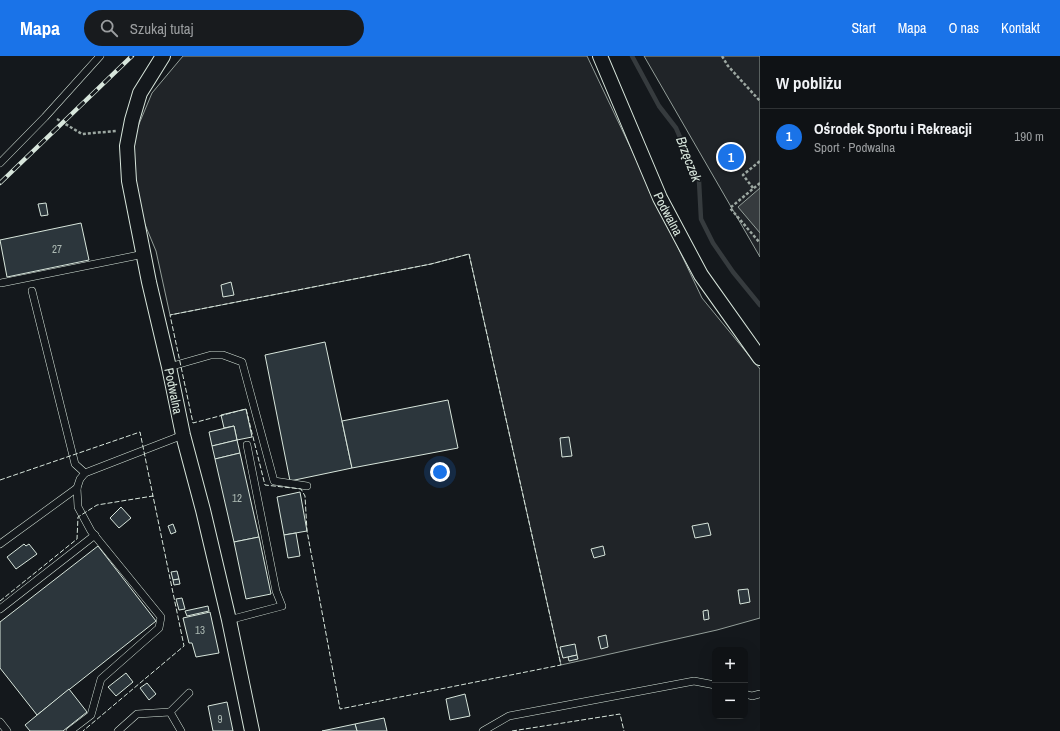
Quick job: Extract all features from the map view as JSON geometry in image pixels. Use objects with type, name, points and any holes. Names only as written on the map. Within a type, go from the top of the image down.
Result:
[{"type":"street","name":"Podwalna","points":[[163,56],[140,93],[130,129],[127,146],[130,181],[144,254],[183,435],[203,510],[229,620],[252,731]]},
{"type":"street","name":"Podwalna","points":[[600,56],[660,198],[701,275],[760,358]]},
{"type":"lane","points":[[0,163],[48,114],[100,56]]},
{"type":"lane","points":[[1,283],[144,254]]},
{"type":"lane","points":[[32,291],[75,464],[85,473]]},
{"type":"lane","points":[[169,367],[211,355],[223,355],[242,362],[274,482],[307,486]]},
{"type":"lane","points":[[70,731],[91,715],[101,679],[159,628],[161,617],[95,535],[78,507],[77,488],[80,479],[85,473],[183,435]]},
{"type":"lane","points":[[229,620],[282,606],[276,591],[247,445]]},
{"type":"lane","points":[[0,544],[77,488]]},
{"type":"lane","points":[[0,609],[95,535]]},
{"type":"lane","points":[[483,731],[509,716],[694,681],[712,684]]},
{"type":"lane","points":[[118,731],[137,714],[170,712],[190,693]]},
{"type":"lane","points":[[748,695],[752,696],[760,694]]},
{"type":"lane","points":[[170,712],[181,731]]},
{"type":"lane","points":[[0,722],[7,731]]},
{"type":"path","points":[[722,56],[728,66],[760,101]]},
{"type":"path","points":[[48,114],[82,134],[130,129]]},
{"type":"path","points":[[753,188],[743,175],[760,161]]},
{"type":"path","points":[[760,182],[730,208],[760,243]]},
{"type":"shaded area","points":[[183,56],[587,56],[702,298],[760,369],[760,618],[717,630],[561,665],[469,254],[431,264],[170,315],[156,251],[134,198],[131,157],[134,136],[152,93]]},
{"type":"shaded area","points":[[644,56],[760,56],[760,257]]},
{"type":"shaded area","points":[[760,188],[760,233],[738,207]]},
{"type":"building","points":[[46,203],[48,215],[41,216],[38,204]]},
{"type":"building","points":[[81,223],[89,260],[7,277],[0,240]]},
{"type":"building","points":[[231,282],[234,295],[223,297],[221,285]]},
{"type":"building","points":[[325,342],[352,468],[290,481],[265,355]]},
{"type":"building","points":[[448,400],[458,448],[352,468],[342,421]]},
{"type":"building","points":[[246,409],[252,437],[237,440],[234,426],[224,428],[221,415]]},
{"type":"building","points":[[234,426],[237,440],[212,446],[209,432]]},
{"type":"building","points":[[569,437],[572,456],[562,457],[560,438]]},
{"type":"building","points":[[237,440],[240,453],[215,459],[212,446]]},
{"type":"building","points":[[240,453],[259,537],[234,542],[215,459]]},
{"type":"building","points":[[300,492],[307,531],[284,535],[277,497]]},
{"type":"building","points":[[121,507],[131,518],[119,528],[110,518]]},
{"type":"building","points":[[708,523],[711,535],[695,538],[692,526]]},
{"type":"building","points":[[173,524],[176,532],[171,534],[168,526]]},
{"type":"building","points":[[296,533],[300,556],[288,558],[284,535]]},
{"type":"building","points":[[259,537],[271,594],[246,599],[234,542]]},
{"type":"building","points":[[24,544],[26,546],[29,544],[37,554],[16,569],[7,557]]},
{"type":"building","points":[[98,546],[156,621],[37,715],[0,668],[0,622]]},
{"type":"building","points":[[603,546],[605,555],[594,558],[591,549]]},
{"type":"building","points":[[177,571],[179,579],[173,580],[171,572]]},
{"type":"building","points":[[179,579],[180,584],[174,585],[173,580]]},
{"type":"building","points":[[748,589],[750,602],[740,604],[738,590]]},
{"type":"building","points":[[182,598],[185,609],[179,610],[176,599]]},
{"type":"building","points":[[208,606],[209,611],[187,616],[185,611]]},
{"type":"building","points":[[708,610],[709,619],[704,620],[703,611]]},
{"type":"building","points":[[210,612],[219,653],[196,657],[192,643],[189,643],[183,618]]},
{"type":"building","points":[[606,635],[608,647],[601,649],[598,637]]},
{"type":"building","points":[[575,644],[577,655],[563,658],[560,647]]},
{"type":"building","points":[[577,655],[578,659],[569,661],[568,657]]},
{"type":"building","points":[[126,673],[133,682],[116,696],[108,687]]},
{"type":"building","points":[[147,683],[156,694],[149,700],[140,688]]},
{"type":"building","points":[[69,689],[87,712],[63,731],[30,731],[25,725]]},
{"type":"building","points":[[465,694],[470,716],[450,720],[446,699]]},
{"type":"building","points":[[227,702],[233,731],[213,731],[208,706]]},
{"type":"building","points":[[384,718],[387,731],[357,731],[355,724]]},
{"type":"building","points":[[355,724],[357,731],[322,731]]},
{"type":"waterway","name":"Brzęczek","points":[[632,56],[659,106],[676,128],[699,181],[701,219],[713,243],[733,272],[760,305]]},
{"type":"railway","points":[[0,183],[132,56]]},
{"type":"fence","points":[[469,254],[561,665],[340,709],[307,531],[305,496],[301,489],[265,485],[246,409],[193,423],[170,315],[431,264],[469,254]]},
{"type":"fence","points":[[0,480],[140,432],[152,496]]},
{"type":"fence","points":[[0,601],[77,539],[78,517],[97,505],[153,496],[184,646],[83,731]]},
{"type":"fence","points":[[512,731],[620,714],[624,731]]},
{"type":"place","name":"Ośrodek Sportu i Rekreacji","points":[[731,157]]}]
